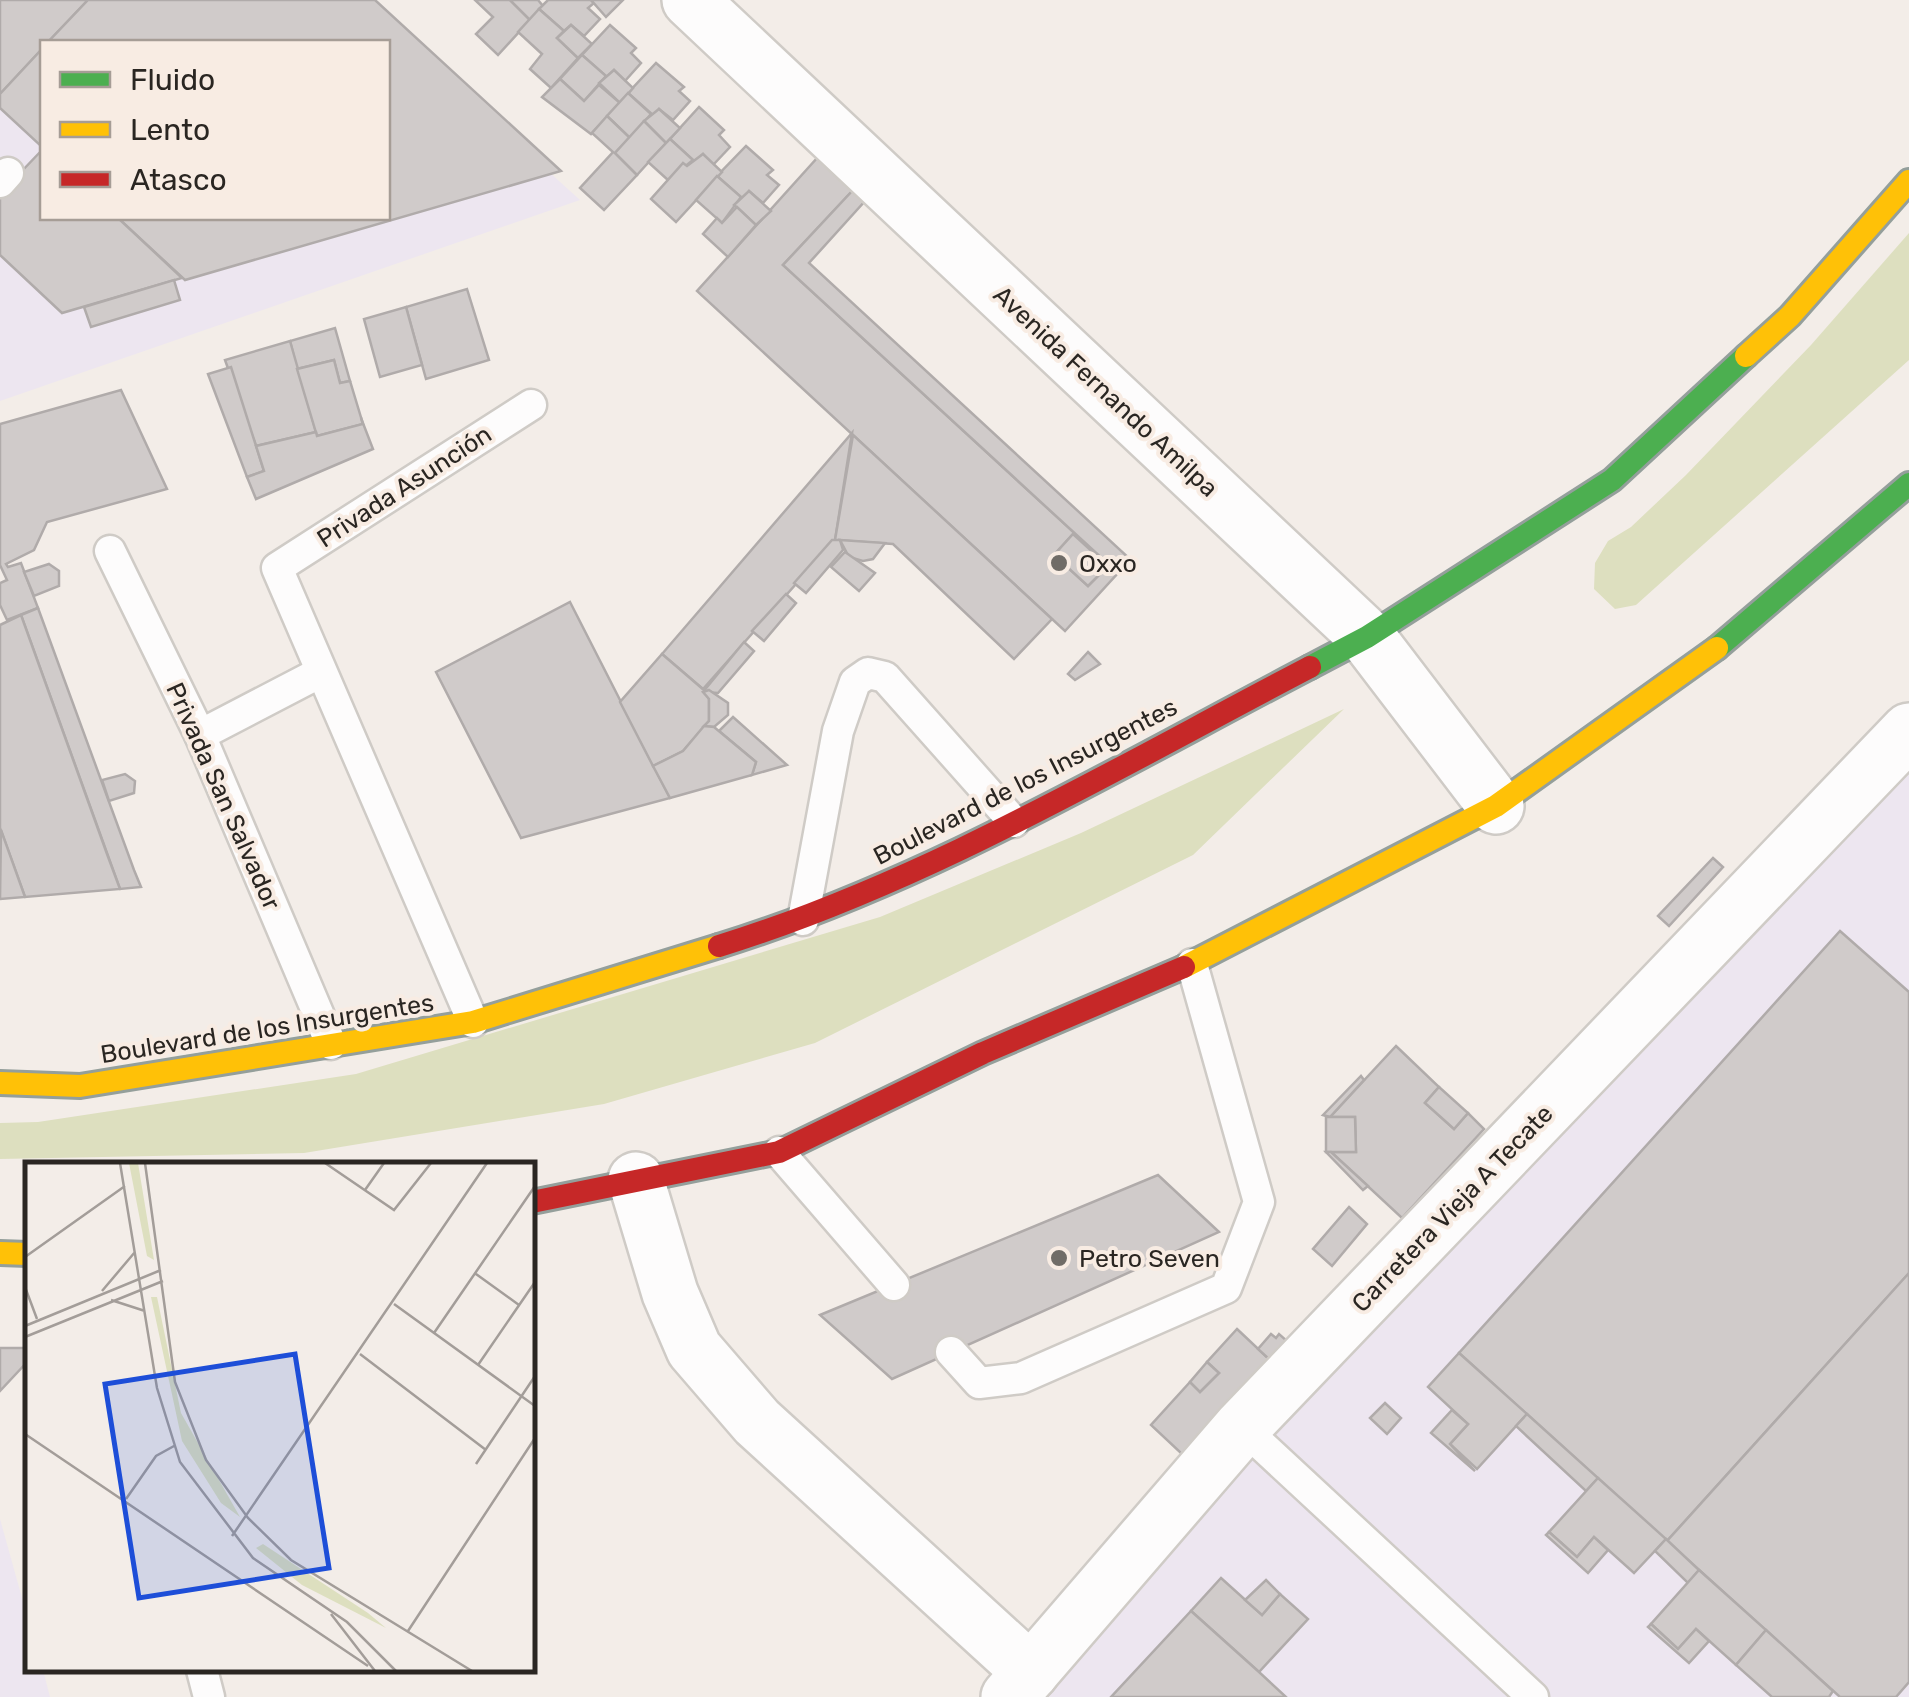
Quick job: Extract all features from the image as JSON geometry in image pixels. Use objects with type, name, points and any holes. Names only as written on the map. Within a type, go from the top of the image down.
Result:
[{"type":"main road","name":"Boulevard de los Insurgentes","points":[[0,1083],[80,1086],[473,1022],[803,920],[1014,822],[1368,637],[1612,480],[1790,316],[1909,181]]},
{"type":"main road","points":[[535,1201],[779,1152],[983,1053],[1192,964],[1496,806],[1717,648],[1909,484]]},
{"type":"street","name":"Avenida Fernando Amilpa","points":[[690,0],[1368,637],[1496,806]]},
{"type":"street","name":"Carretera Vieja A Tecate","points":[[1020,1685],[1242,1427],[1909,732]]},
{"type":"street","points":[[636,1180],[670,1293],[694,1349],[756,1422],[1020,1685]]},
{"type":"lane","name":"Privada Asunción","points":[[321,672],[277,568],[532,405]]},
{"type":"lane","name":"Privada San Salvador","points":[[110,551],[200,735],[331,1044]]},
{"type":"lane","points":[[200,735],[321,672],[473,1022]]},
{"type":"lane","points":[[803,920],[838,731],[855,682],[868,673],[885,677],[1014,822]]},
{"type":"lane","points":[[951,1352],[979,1383],[1020,1378],[1226,1288],[1259,1202],[1192,964]]},
{"type":"lane","points":[[779,1152],[894,1284]]},
{"type":"lane","points":[[1242,1427],[1533,1697]]},
{"type":"lane","points":[[203,1672],[209,1697]]},
{"type":"shaded area","points":[[0,0],[359,0],[580,200],[0,401]]},
{"type":"shaded area","points":[[1909,762],[1909,1697],[1022,1697]]},
{"type":"shaded area","points":[[0,1519],[25,1609],[25,1672],[44,1672],[50,1697],[0,1697]]},
{"type":"green space","points":[[1909,233],[1909,360],[1636,605],[1615,609],[1594,589],[1595,563],[1608,541],[1631,527],[1686,475],[1811,345]]},
{"type":"green space","points":[[1344,709],[1193,855],[815,1043],[604,1104],[304,1153],[0,1159],[0,1123],[38,1122],[356,1074],[880,917],[1081,833]]},
{"type":"building","points":[[0,0],[88,0],[50,40],[40,40],[40,51],[0,94]]},
{"type":"building","points":[[88,0],[375,0],[561,171],[185,280],[120,220],[390,220],[390,40],[50,40]]},
{"type":"building","points":[[475,0],[510,0],[530,20],[498,55],[476,34],[493,17]]},
{"type":"building","points":[[510,0],[538,0],[543,6],[530,20]]},
{"type":"building","points":[[548,0],[591,0],[594,3],[588,8],[600,19],[584,36],[571,25],[564,31],[539,9]]},
{"type":"building","points":[[591,0],[623,0],[606,17]]},
{"type":"building","points":[[539,9],[564,31],[557,38],[578,58],[551,88],[530,69],[542,54],[518,32]]},
{"type":"building","points":[[571,25],[592,44],[578,58],[557,38]]},
{"type":"building","points":[[610,25],[636,48],[631,53],[641,63],[625,81],[614,70],[607,77],[582,55]]},
{"type":"building","points":[[40,51],[40,145],[0,108],[0,94]]},
{"type":"building","points":[[582,55],[606,76],[584,101],[560,79]]},
{"type":"building","points":[[656,63],[684,87],[679,91],[690,101],[673,120],[659,109],[654,116],[628,93]]},
{"type":"building","points":[[614,70],[633,88],[620,103],[599,83]]},
{"type":"building","points":[[560,79],[584,101],[599,85],[620,103],[591,134],[542,97]]},
{"type":"building","points":[[628,93],[651,114],[630,138],[607,116]]},
{"type":"building","points":[[699,107],[724,130],[719,135],[730,147],[713,165],[703,154],[695,162],[670,139]]},
{"type":"building","points":[[659,109],[680,128],[666,143],[644,121]]},
{"type":"building","points":[[607,116],[630,138],[615,153],[637,175],[604,210],[580,188],[613,152],[592,133]]},
{"type":"building","points":[[644,121],[666,143],[637,175],[615,153]]},
{"type":"building","points":[[670,139],[693,160],[668,180],[648,162]]},
{"type":"building","points":[[746,146],[773,170],[767,175],[779,185],[763,203],[749,191],[743,199],[717,176]]},
{"type":"building","points":[[40,152],[40,220],[120,220],[182,278],[62,313],[0,255],[0,194]]},
{"type":"building","points":[[703,154],[722,172],[676,222],[651,199],[683,163],[687,166]]},
{"type":"building","points":[[818,157],[854,189],[783,265],[1118,573],[1065,631],[697,291]],"holes":[[[1073,534],[1108,566],[1088,586],[1054,555]]]},
{"type":"building","points":[[717,176],[741,197],[722,223],[696,200]]},
{"type":"building","points":[[854,189],[865,201],[809,263],[1131,560],[1118,573],[783,265]]},
{"type":"building","points":[[749,191],[771,211],[756,225],[734,205]]},
{"type":"building","points":[[737,207],[756,225],[728,257],[703,234],[717,218],[722,223]]},
{"type":"building","points":[[174,280],[180,300],[91,327],[84,307]]},
{"type":"building","points":[[467,289],[489,360],[426,379],[406,307]]},
{"type":"building","points":[[406,307],[422,365],[380,377],[364,319]]},
{"type":"building","points":[[335,328],[350,381],[340,383],[334,360],[297,369],[290,341]]},
{"type":"building","points":[[290,341],[316,432],[256,446],[225,360]]},
{"type":"building","points":[[334,360],[340,383],[350,381],[363,424],[317,436],[297,369]]},
{"type":"building","points":[[231,367],[264,471],[247,477],[208,374]]},
{"type":"building","points":[[121,390],[167,489],[47,522],[34,550],[6,564],[8,567],[21,563],[38,608],[7,620],[0,605],[0,583],[7,580],[0,565],[0,424]]},
{"type":"building","points":[[361,418],[373,449],[256,499],[247,477],[264,471],[256,446],[363,424]]},
{"type":"building","points":[[852,433],[835,540],[703,689],[662,654]]},
{"type":"building","points":[[853,435],[1052,619],[1014,659],[893,544],[835,540]]},
{"type":"building","points":[[1073,534],[1108,566],[1088,586],[1054,555]]},
{"type":"building","points":[[832,540],[840,540],[843,550],[806,593],[794,583]]},
{"type":"building","points":[[840,540],[885,543],[873,559],[863,561],[849,557]]},
{"type":"building","points":[[845,552],[875,573],[859,591],[831,567]]},
{"type":"building","points":[[49,564],[59,571],[59,586],[34,596],[24,572]]},
{"type":"building","points":[[786,594],[796,603],[764,641],[752,631]]},
{"type":"building","points":[[570,602],[670,798],[521,838],[436,672]]},
{"type":"building","points":[[38,608],[141,887],[120,889],[21,615]]},
{"type":"building","points":[[21,615],[120,889],[25,897],[0,828],[0,625]]},
{"type":"building","points":[[744,642],[754,651],[718,693],[703,692]]},
{"type":"building","points":[[1088,652],[1100,664],[1075,680],[1068,674]]},
{"type":"building","points":[[662,654],[705,691],[709,721],[683,751],[653,766],[620,702]]},
{"type":"building","points":[[709,690],[728,703],[728,715],[714,727],[704,726],[709,721],[709,699],[703,692]]},
{"type":"building","points":[[733,717],[787,765],[752,775],[756,762],[719,731]]},
{"type":"building","points":[[704,726],[714,727],[756,762],[752,775],[670,798],[653,766],[683,751]]},
{"type":"building","points":[[125,774],[135,781],[134,793],[109,801],[102,780]]},
{"type":"building","points":[[1,830],[25,897],[0,899]]},
{"type":"building","points":[[1713,858],[1723,867],[1669,926],[1658,916]]},
{"type":"building","points":[[1840,931],[1909,992],[1909,1273],[1667,1541],[1459,1353]]},
{"type":"building","points":[[1396,1046],[1439,1087],[1425,1103],[1454,1129],[1468,1113],[1484,1129],[1402,1218],[1331,1152],[1356,1152],[1355,1117],[1330,1117]]},
{"type":"building","points":[[1361,1076],[1364,1080],[1330,1117],[1323,1115]]},
{"type":"building","points":[[1439,1087],[1468,1113],[1454,1129],[1425,1103]]},
{"type":"building","points":[[1326,1117],[1355,1117],[1356,1152],[1326,1152]]},
{"type":"building","points":[[1326,1152],[1331,1152],[1368,1186],[1363,1190]]},
{"type":"building","name":"Petro Seven","points":[[1158,1175],[1219,1232],[892,1379],[820,1315]]},
{"type":"building","points":[[1349,1207],[1367,1224],[1332,1266],[1313,1249]]},
{"type":"building","points":[[1909,1273],[1909,1682],[1896,1697],[1840,1697],[1667,1541]]},
{"type":"building","points":[[1237,1329],[1270,1360],[1182,1454],[1151,1425],[1190,1382],[1200,1392],[1219,1373],[1207,1362]]},
{"type":"building","points":[[1271,1334],[1276,1338],[1279,1334],[1287,1341],[1270,1360],[1258,1349]]},
{"type":"building","points":[[0,1348],[25,1348],[25,1364],[0,1391]]},
{"type":"building","points":[[1459,1353],[1527,1414],[1477,1469],[1450,1444],[1468,1424],[1428,1387]]},
{"type":"building","points":[[1207,1362],[1219,1373],[1200,1392],[1190,1382]]},
{"type":"building","points":[[1385,1403],[1401,1418],[1387,1434],[1370,1418]]},
{"type":"building","points":[[1452,1410],[1468,1424],[1450,1444],[1475,1471],[1431,1433]]},
{"type":"building","points":[[1527,1414],[1598,1478],[1586,1491],[1516,1426]]},
{"type":"building","points":[[1598,1478],[1666,1539],[1634,1573],[1594,1537],[1577,1557],[1549,1532]]},
{"type":"building","points":[[1549,1532],[1577,1557],[1594,1537],[1608,1550],[1588,1573],[1546,1535]]},
{"type":"building","points":[[1666,1539],[1699,1570],[1688,1583],[1655,1551]]},
{"type":"building","points":[[1699,1570],[1766,1630],[1736,1665],[1696,1629],[1678,1649],[1651,1624]]},
{"type":"building","points":[[1221,1578],[1262,1615],[1280,1594],[1308,1619],[1259,1672],[1191,1611]]},
{"type":"building","points":[[1266,1580],[1280,1594],[1262,1615],[1245,1600]]},
{"type":"building","points":[[1191,1611],[1259,1672],[1286,1697],[1111,1697]]},
{"type":"building","points":[[1651,1624],[1678,1649],[1696,1629],[1709,1641],[1689,1663],[1648,1627]]},
{"type":"building","points":[[1766,1630],[1833,1691],[1829,1697],[1772,1697],[1736,1665]]},
{"type":"traffic: fast","points":[[1310,667],[1367,637],[1612,480],[1746,356]]},
{"type":"traffic: fast","points":[[1717,648],[1909,484]]},
{"type":"traffic: slow","points":[[1746,356],[1790,316],[1909,181]]},
{"type":"traffic: slow","points":[[1184,967],[1496,806],[1717,648]]},
{"type":"traffic: slow","points":[[0,1083],[80,1086],[473,1022],[719,946]]},
{"type":"traffic: slow","points":[[0,1253],[25,1254]]},
{"type":"traffic: jam","points":[[719,946],[796,920],[946,856],[1310,667]]},
{"type":"traffic: jam","points":[[535,1201],[779,1152],[983,1053],[1184,967]]},
{"type":"place","name":"Oxxo","points":[[1059,563]]},
{"type":"place","name":"Petro Seven","points":[[1059,1258]]}]
